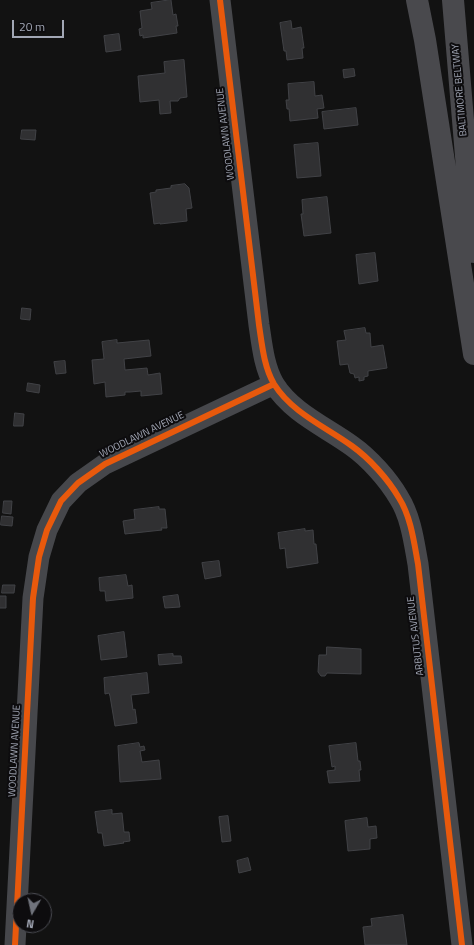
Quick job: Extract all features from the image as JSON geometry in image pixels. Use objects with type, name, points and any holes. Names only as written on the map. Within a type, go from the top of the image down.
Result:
[{"type":"highway","points":[[417,0],[426,48],[474,354]]},
{"type":"highway","name":"BALTIMORE BELTWAY","points":[[453,0],[474,252]]},
{"type":"street","name":"WOODLAWN AVENUE","points":[[15,945],[34,598],[38,557],[46,530],[60,501],[78,483],[105,464],[274,384],[265,361],[259,326],[220,0]]},
{"type":"street","name":"ARBUTUS AVENUE","points":[[274,384],[290,402],[314,422],[353,446],[380,471],[399,498],[410,526],[418,564],[462,945]]},
{"type":"building","points":[[171,0],[173,15],[176,14],[178,26],[176,26],[177,33],[143,38],[143,35],[140,36],[139,29],[142,28],[140,11],[152,9],[151,3]]},
{"type":"building","points":[[291,21],[292,29],[301,27],[304,48],[302,48],[303,58],[287,60],[286,51],[284,51],[280,23]]},
{"type":"building","points":[[119,34],[121,50],[106,52],[104,36]]},
{"type":"building","points":[[184,60],[187,97],[180,98],[178,101],[170,101],[171,113],[160,114],[159,100],[140,102],[138,76],[165,73],[164,62]]},
{"type":"building","points":[[354,69],[355,76],[344,78],[343,70]]},
{"type":"building","points":[[314,82],[315,96],[322,95],[324,108],[317,109],[318,118],[290,121],[289,109],[287,109],[286,100],[289,100],[288,84]]},
{"type":"building","points":[[356,108],[358,125],[324,129],[322,112]]},
{"type":"building","points":[[22,130],[36,130],[35,140],[21,139]]},
{"type":"building","points":[[318,143],[321,176],[297,178],[294,145]]},
{"type":"building","points":[[185,184],[189,188],[192,208],[186,209],[187,221],[154,224],[150,193],[156,192],[156,190],[171,188],[171,186]]},
{"type":"building","points":[[327,197],[331,233],[304,236],[301,214],[303,214],[302,200]]},
{"type":"building","points":[[375,253],[378,281],[359,284],[356,255]]},
{"type":"building","points":[[22,308],[31,309],[30,320],[21,319]]},
{"type":"building","points":[[365,328],[366,333],[370,333],[371,347],[383,345],[387,368],[368,371],[368,376],[364,377],[364,380],[359,381],[359,377],[355,378],[354,374],[350,373],[348,364],[340,365],[337,341],[346,340],[344,331]]},
{"type":"building","points":[[117,340],[117,343],[149,340],[151,356],[124,359],[125,370],[147,368],[148,375],[160,373],[162,394],[141,396],[141,391],[125,392],[125,395],[106,397],[105,382],[94,384],[92,360],[104,359],[102,342]]},
{"type":"building","points":[[65,361],[66,373],[56,374],[54,362]]},
{"type":"building","points":[[28,383],[40,385],[39,393],[27,391]]},
{"type":"building","points":[[15,413],[24,414],[23,426],[14,426]]},
{"type":"building","points":[[4,501],[12,501],[11,514],[3,513]]},
{"type":"building","points":[[159,507],[159,509],[165,509],[167,528],[161,528],[162,530],[125,534],[123,521],[135,519],[134,510]]},
{"type":"building","points":[[2,516],[13,517],[12,526],[1,525]]},
{"type":"building","points":[[305,529],[305,531],[313,530],[318,563],[287,568],[285,548],[280,549],[278,533]]},
{"type":"building","points":[[219,561],[221,576],[205,579],[202,563]]},
{"type":"building","points":[[126,575],[128,586],[132,585],[133,598],[106,601],[105,591],[100,591],[99,578]]},
{"type":"building","points":[[3,585],[15,585],[14,593],[2,593]]},
{"type":"building","points":[[178,595],[180,607],[165,608],[163,597]]},
{"type":"building","points":[[0,596],[6,596],[6,608],[0,608]]},
{"type":"building","points":[[124,632],[127,657],[101,660],[98,636]]},
{"type":"building","points":[[327,647],[361,649],[361,674],[327,673],[325,676],[321,676],[318,672],[319,655],[326,655]]},
{"type":"building","points":[[173,654],[173,656],[181,656],[182,663],[159,665],[158,655]]},
{"type":"building","points":[[147,673],[149,693],[131,695],[137,723],[115,726],[110,696],[109,693],[105,694],[104,678]]},
{"type":"building","points":[[139,743],[140,747],[144,746],[145,750],[140,751],[142,762],[159,760],[161,779],[120,782],[118,746]]},
{"type":"building","points":[[356,743],[358,761],[360,761],[361,770],[359,770],[360,781],[329,783],[327,771],[335,770],[335,766],[332,767],[329,746]]},
{"type":"building","points":[[112,810],[112,814],[122,813],[124,832],[129,832],[130,841],[104,846],[102,833],[98,833],[95,812]]},
{"type":"building","points":[[228,816],[231,841],[222,842],[219,817]]},
{"type":"building","points":[[367,818],[368,827],[376,826],[377,838],[370,839],[370,849],[348,851],[345,821]]},
{"type":"building","points":[[248,858],[251,870],[239,873],[237,861]]},
{"type":"building","points":[[403,915],[407,945],[365,945],[363,927],[372,926],[371,919]]},
{"type":"cycle path","points":[[220,0],[259,325],[268,370],[274,384],[290,403],[310,419],[352,446],[378,469],[403,505],[412,530],[418,564],[462,945]]},
{"type":"cycle path","points":[[15,945],[33,598],[39,557],[47,530],[61,501],[78,483],[105,464],[274,384]]}]
